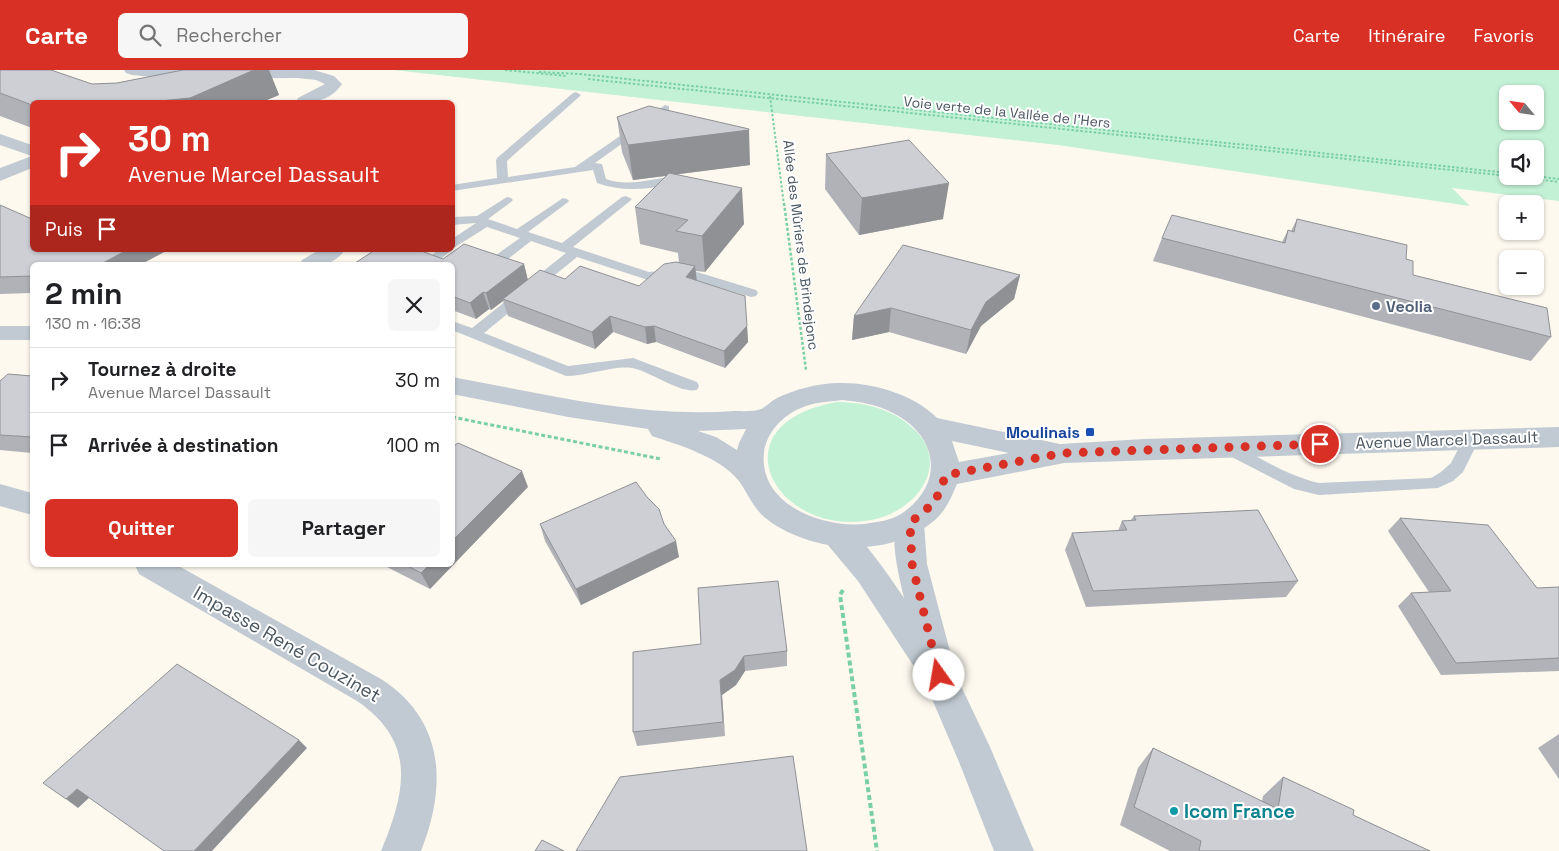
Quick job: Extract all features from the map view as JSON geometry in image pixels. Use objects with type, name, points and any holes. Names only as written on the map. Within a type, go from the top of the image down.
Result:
[{"type":"street","points":[[132,70],[182,74],[283,72],[317,75],[332,81],[334,84],[329,90],[308,100]]},
{"type":"street","points":[[0,139],[30,150]]},
{"type":"street","points":[[0,175],[30,163]]},
{"type":"street","points":[[315,262],[331,252]]},
{"type":"street","points":[[0,334],[30,333]]},
{"type":"street","name":"Avenue Marcel Dassault","points":[[455,387],[622,416],[683,422],[720,422],[768,418]]},
{"type":"street","name":"Avenue Marcel Dassault","points":[[622,416],[706,444],[729,458],[750,475],[761,496],[780,515],[807,529],[838,536],[876,535],[910,523],[935,502],[946,475],[944,449],[929,426],[905,407],[875,396],[842,391],[810,396],[787,404],[768,418],[755,435],[749,454],[750,475]]},
{"type":"street","name":"Avenue Marcel Dassault","points":[[929,426],[984,439],[1064,453]]},
{"type":"street","name":"Avenue Marcel Dassault","points":[[946,475],[1064,453],[1559,437]]},
{"type":"street","points":[[0,495],[30,503]]},
{"type":"street","points":[[910,523],[912,564],[939,675]]},
{"type":"street","points":[[838,536],[869,572],[939,675],[977,760],[1014,851]]},
{"type":"street","name":"Impasse René Couzinet","points":[[154,567],[369,690],[388,704],[402,718],[411,737],[421,781],[418,807],[410,832],[401,851]]},
{"type":"lane","points":[[503,181],[501,160],[576,95]]},
{"type":"lane","points":[[578,170],[665,108]]},
{"type":"lane","points":[[455,188],[598,166],[601,181],[611,186],[635,186],[678,180]]},
{"type":"lane","points":[[474,334],[626,199]]},
{"type":"lane","points":[[455,243],[508,200]]},
{"type":"lane","points":[[494,264],[563,201]]},
{"type":"lane","points":[[455,221],[467,219],[482,221],[648,276],[678,273],[696,276],[751,293]]},
{"type":"lane","points":[[432,260],[443,252]]},
{"type":"lane","points":[[455,327],[566,371],[580,372],[633,363],[692,386]]},
{"type":"lane","points":[[1226,447],[1278,475],[1319,489],[1432,484],[1445,480],[1460,465],[1471,440]]},
{"type":"path","name":"Voie verte de la Vallée de l'Hers","points":[[505,70],[533,73],[580,74],[1499,174]]},
{"type":"path","name":"Allée des Mûriers de Brindejonc","points":[[770,96],[810,396]]},
{"type":"path","points":[[1544,178],[1559,181]]},
{"type":"path","name":"Voie verte de la Vallée de l'Hers","points":[[1544,179],[1559,181]]},
{"type":"path","points":[[455,418],[664,460]]},
{"type":"path","points":[[838,536],[848,577],[840,595],[877,851]]},
{"type":"shaded area","points":[[0,70],[394,70],[1058,145],[1469,206],[1452,188],[1510,195],[1499,195],[1499,240],[1544,240],[1544,199],[1559,201],[1559,851],[0,851]]},
{"type":"green space","points":[[394,70],[1559,70],[1559,201],[1544,199],[1544,195],[1510,195],[1452,188],[1470,206],[1058,145]]},
{"type":"green space","points":[[837,402],[870,406],[890,413],[909,424],[926,446],[930,460],[929,473],[923,486],[903,507],[876,519],[841,521],[810,514],[787,498],[772,477],[768,455],[776,433],[798,414]]},
{"type":"building","points":[[0,70],[51,70],[92,84],[117,83],[183,70],[254,70],[190,98],[170,100],[30,100],[30,104],[0,93]]},
{"type":"building","points":[[649,106],[749,130],[628,145],[617,117]]},
{"type":"building","points":[[909,140],[949,183],[862,198],[826,154]]},
{"type":"building","points":[[669,173],[742,188],[702,236],[676,231],[688,220],[635,207]]},
{"type":"building","points":[[0,205],[30,218],[30,252],[123,252],[105,262],[30,262],[30,276],[0,277]]},
{"type":"building","points":[[1172,215],[1285,243],[1288,230],[1294,232],[1297,219],[1407,245],[1406,259],[1413,261],[1413,275],[1547,308],[1551,337],[1162,238]]},
{"type":"building","points":[[464,244],[524,264],[470,303],[455,297],[455,262],[357,262],[372,252],[424,252],[443,259]]},
{"type":"building","points":[[903,245],[1020,275],[986,302],[971,330],[891,308],[854,316]]},
{"type":"building","points":[[676,262],[695,266],[686,277],[745,296],[747,326],[724,351],[654,326],[645,327],[610,316],[592,332],[503,299],[540,270],[565,279],[580,266],[639,286],[664,264]]},
{"type":"building","points":[[8,374],[30,376],[30,437],[0,435],[0,381]]},
{"type":"building","points":[[458,443],[522,471],[455,538],[455,445]]},
{"type":"building","points":[[636,482],[659,509],[664,524],[676,541],[576,589],[540,524]]},
{"type":"building","points":[[1258,510],[1298,581],[1093,591],[1072,533],[1127,530],[1122,521],[1136,520],[1134,516]]},
{"type":"building","points":[[1400,518],[1488,525],[1537,588],[1559,587],[1559,658],[1456,663],[1411,593],[1451,591]]},
{"type":"building","points":[[410,567],[427,567],[421,573]]},
{"type":"building","points":[[778,581],[787,651],[744,656],[735,670],[720,680],[723,722],[633,732],[633,652],[701,644],[698,588]]},
{"type":"building","points":[[177,664],[299,740],[194,851],[164,851],[77,789],[66,799],[43,783]]},
{"type":"building","points":[[1153,748],[1278,809],[1283,777],[1354,810],[1353,815],[1430,851],[1199,851],[1201,841],[1134,807]]},
{"type":"building","points":[[793,756],[807,851],[576,851],[620,777]]},
{"type":"building","points":[[542,840],[564,851],[535,851]]},
{"type":"place","name":"Veolia","points":[[1376,306]]},
{"type":"place","name":"Moulinais","points":[[1090,432]]},
{"type":"place","name":"Icom France","points":[[1174,811]]},
{"type":"route","points":[[939,675],[912,564],[910,523],[935,502],[946,475],[992,468],[1064,453],[1320,444]]}]
